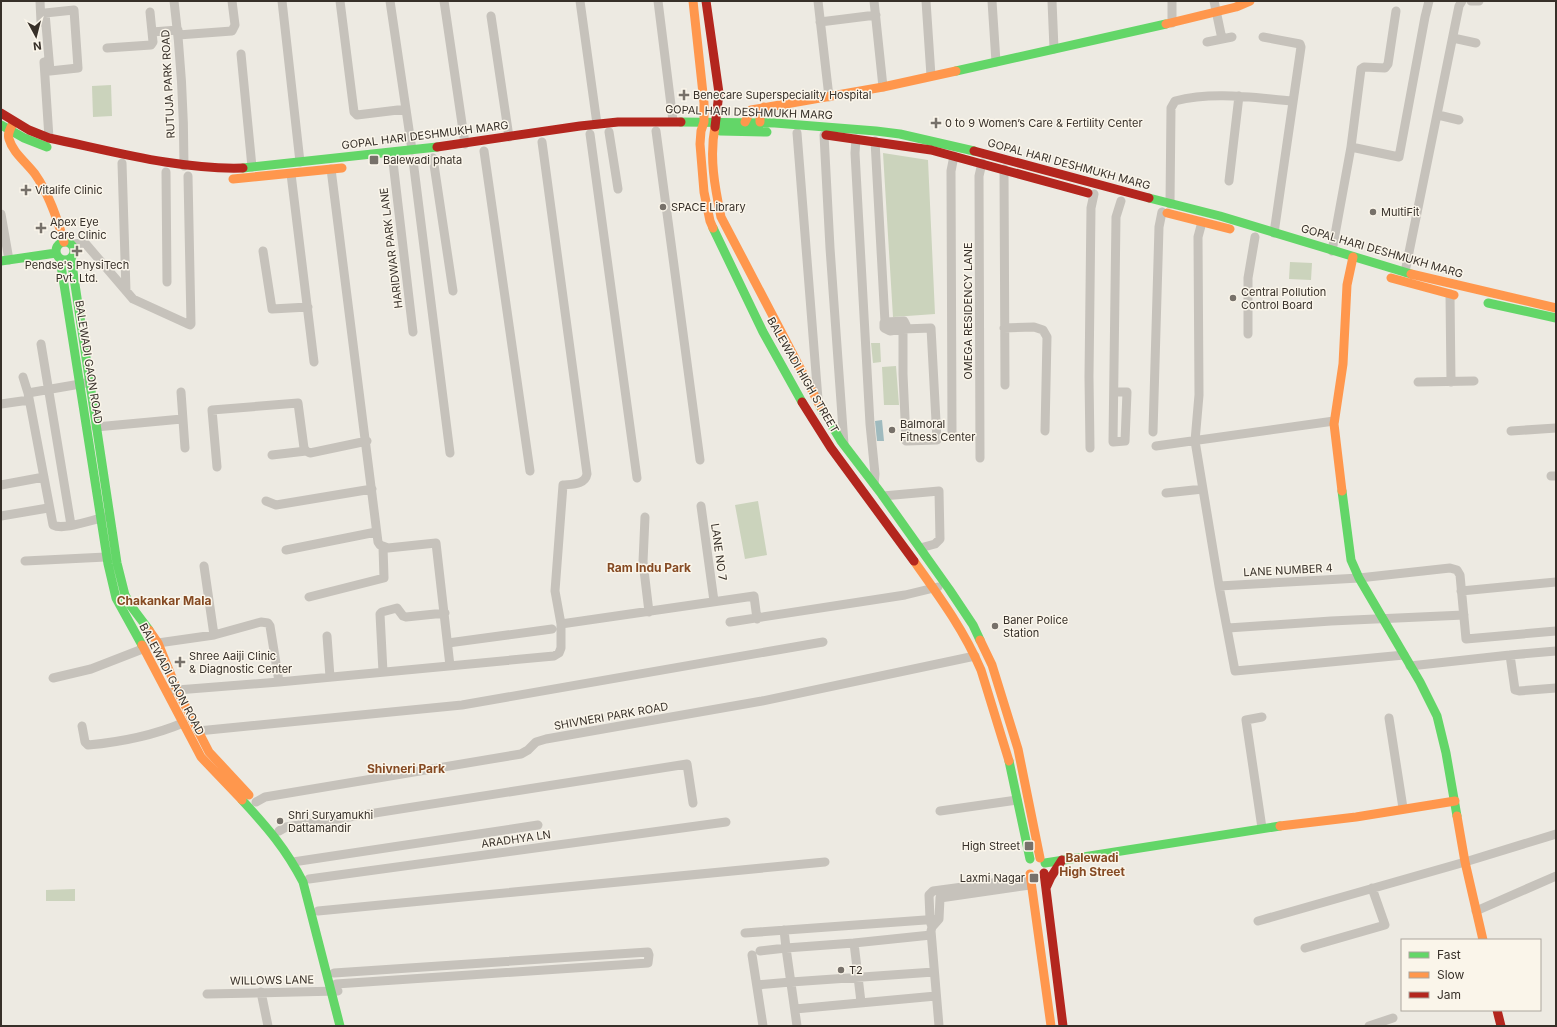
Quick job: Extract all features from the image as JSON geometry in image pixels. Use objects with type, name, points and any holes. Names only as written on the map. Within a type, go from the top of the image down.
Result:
[{"type":"main road","name":"BALEWADI HIGH STREET","points":[[692,1],[703,126],[700,144],[704,192],[710,221],[763,332],[809,414],[831,448],[951,613],[975,656],[981,670],[1006,752],[1030,859]]},
{"type":"main road","name":"BALEWADI HIGH STREET","points":[[706,1],[719,93],[712,143],[716,191],[721,217],[818,404],[844,445],[883,496],[973,625],[992,665],[1018,749],[1035,830],[1043,860]]},
{"type":"main road","points":[[745,122],[750,110],[883,87],[1172,23],[1217,12],[1250,1]]},
{"type":"main road","points":[[760,122],[760,113],[764,107]]},
{"type":"main road","name":"GOPAL HARI DESHMUKH MARG","points":[[1,113],[34,132],[49,138],[184,166],[219,169],[252,168],[465,144],[596,124],[631,121],[673,121],[703,126],[713,131],[824,135],[916,147],[982,163],[1098,195]]},
{"type":"main road","points":[[5,127],[14,121]]},
{"type":"main road","name":"GOPAL HARI DESHMUKH MARG","points":[[585,135],[656,131],[703,126],[716,122],[760,122],[817,125],[900,134],[952,145],[1075,179],[1220,216],[1332,251],[1351,264],[1405,272],[1469,289],[1556,308]]},
{"type":"main road","points":[[5,127],[31,142],[55,149]]},
{"type":"main road","points":[[5,127],[9,140],[14,148],[34,172],[43,186],[55,210],[67,243],[74,250],[71,258],[66,261],[58,256],[5,261]]},
{"type":"main road","points":[[31,142],[34,132]]},
{"type":"main road","name":"GOPAL HARI DESHMUKH MARG","points":[[473,153],[494,150],[493,140]]},
{"type":"main road","points":[[107,160],[144,168]]},
{"type":"main road","name":"GOPAL HARI DESHMUKH MARG","points":[[226,179],[291,174],[354,166]]},
{"type":"main road","points":[[174,174],[198,177]]},
{"type":"main road","points":[[1158,211],[1251,236]]},
{"type":"main road","points":[[58,256],[58,246],[67,243]]},
{"type":"main road","name":"BALEWADI GAON ROAD","points":[[58,256],[80,384],[106,557],[111,584],[116,598],[201,757],[271,831],[297,861],[345,1026]]},
{"type":"main road","name":"BALEWADI GAON ROAD","points":[[71,258],[118,569],[125,595],[131,606],[158,643],[177,690],[209,752],[256,802],[278,831],[309,879],[334,973],[340,1026]]},
{"type":"main road","points":[[1351,264],[1346,303],[1343,364],[1334,421],[1350,556],[1359,578],[1420,682],[1437,716],[1483,939]]},
{"type":"main road","name":"GOPAL HARI DESHMUKH MARG","points":[[1380,275],[1461,297]]},
{"type":"main road","points":[[1482,302],[1556,318]]},
{"type":"main road","points":[[951,613],[961,607]]},
{"type":"main road","points":[[1051,1026],[1030,879],[1026,867],[1030,859],[1035,857],[1043,860],[1062,860],[1262,828],[1356,817],[1403,808],[1455,801]]},
{"type":"main road","points":[[1035,830],[1044,848],[1062,860]]},
{"type":"main road","points":[[1043,860],[1046,868],[1044,873],[1045,892],[1063,1026]]},
{"type":"main road","points":[[1045,892],[1051,877],[1062,860]]},
{"type":"main road","points":[[1030,879],[1044,873]]},
{"type":"main road","points":[[1498,1011],[1501,1026]]},
{"type":"street","points":[[40,1],[45,47],[49,138]]},
{"type":"street","name":"RUTUJA PARK ROAD","points":[[174,1],[178,33],[184,120],[184,166]]},
{"type":"street","points":[[152,32],[178,33],[232,31],[235,25],[232,1]]},
{"type":"street","points":[[282,1],[300,162]]},
{"type":"street","points":[[340,1],[354,112],[357,115],[406,109]]},
{"type":"street","points":[[390,1],[412,150]]},
{"type":"street","points":[[444,1],[465,144]]},
{"type":"street","points":[[580,1],[596,124]]},
{"type":"street","points":[[658,1],[673,121]]},
{"type":"street","points":[[818,1],[829,96]]},
{"type":"street","points":[[874,1],[883,87]]},
{"type":"street","points":[[926,1],[932,76]]},
{"type":"street","points":[[992,1],[996,62]]},
{"type":"street","points":[[1052,1],[1054,49]]},
{"type":"street","points":[[1172,1],[1172,23]]},
{"type":"street","points":[[1218,1],[1214,1],[1222,39]]},
{"type":"street","points":[[1351,148],[1399,157],[1429,1]]},
{"type":"street","points":[[1405,272],[1459,6],[1462,1]]},
{"type":"street","points":[[1471,1],[1478,1]]},
{"type":"street","points":[[74,10],[78,68],[50,71],[45,47],[46,13],[74,10]]},
{"type":"street","points":[[1332,251],[1351,148],[1361,69],[1364,67],[1385,68],[1388,64],[1396,11]]},
{"type":"street","points":[[107,48],[150,46],[153,42],[150,12]]},
{"type":"street","points":[[820,22],[876,15]]},
{"type":"street","points":[[491,16],[509,137]]},
{"type":"street","points":[[1207,42],[1232,37]]},
{"type":"street","points":[[1263,37],[1300,44],[1301,47],[1274,233]]},
{"type":"street","points":[[1453,38],[1476,43]]},
{"type":"street","points":[[241,54],[252,168]]},
{"type":"street","points":[[1170,204],[1171,108],[1175,101],[1185,98],[1239,96],[1293,101]]},
{"type":"street","points":[[1229,181],[1239,96]]},
{"type":"street","points":[[1438,115],[1459,120]]},
{"type":"street","points":[[656,131],[700,460]]},
{"type":"street","points":[[618,132],[618,189]]},
{"type":"street","points":[[797,133],[818,404]]},
{"type":"street","points":[[585,135],[637,478]]},
{"type":"street","points":[[824,135],[830,248],[844,445]]},
{"type":"street","points":[[856,139],[855,153],[870,424],[875,474],[874,484]]},
{"type":"street","points":[[875,141],[885,322],[884,328],[886,330],[903,329],[932,328],[936,440],[906,441],[903,374],[903,329]]},
{"type":"street","points":[[168,693],[177,690],[280,682],[554,656],[559,652],[561,648],[561,624],[555,591],[563,485],[578,484],[586,478],[587,474],[542,142]]},
{"type":"street","points":[[484,151],[530,471]]},
{"type":"street","points":[[952,432],[951,171],[954,156]]},
{"type":"street","points":[[413,160],[453,291]]},
{"type":"street","points":[[413,160],[450,453]]},
{"type":"street","name":"HARIDWAR PARK LANE","points":[[413,160],[413,332]]},
{"type":"street","points":[[122,163],[126,291]]},
{"type":"street","name":"OMEGA RESIDENCY LANE","points":[[980,458],[979,176],[982,163]]},
{"type":"street","points":[[331,169],[367,441],[378,542],[383,547],[388,548],[436,544],[450,666]]},
{"type":"street","points":[[1004,169],[1005,385]]},
{"type":"street","points":[[67,243],[85,243],[126,291],[133,302],[190,325],[174,174]]},
{"type":"street","points":[[167,282],[174,174]]},
{"type":"street","points":[[291,174],[314,362]]},
{"type":"street","points":[[1090,448],[1089,377],[1091,208],[1098,195]]},
{"type":"street","points":[[1114,392],[1127,392],[1125,441],[1113,442],[1116,217],[1121,201]]},
{"type":"street","points":[[1152,432],[1159,227],[1158,211]]},
{"type":"street","points":[[1,214],[5,261]]},
{"type":"street","points":[[1202,222],[1198,237],[1199,395],[1195,441],[1235,671],[1404,655]]},
{"type":"street","points":[[1248,334],[1248,278],[1251,236]]},
{"type":"street","points":[[263,251],[272,309],[308,307]]},
{"type":"street","points":[[1450,294],[1451,382]]},
{"type":"street","points":[[1004,328],[1034,327],[1043,330],[1047,337],[1045,431]]},
{"type":"street","points":[[41,344],[71,525]]},
{"type":"street","points":[[23,377],[29,397],[44,477],[48,508],[53,525],[56,527],[71,525],[110,517]]},
{"type":"street","points":[[1418,382],[1474,382]]},
{"type":"street","points":[[1,404],[48,391],[90,383]]},
{"type":"street","points":[[181,392],[184,448]]},
{"type":"street","points":[[217,467],[212,410],[298,403],[304,448],[306,451]]},
{"type":"street","points":[[96,427],[182,419]]},
{"type":"street","points":[[1156,446],[1334,421]]},
{"type":"street","points":[[1511,431],[1556,428]]},
{"type":"street","points":[[272,455],[306,451],[310,452],[367,441]]},
{"type":"street","points":[[1,485],[44,477]]},
{"type":"street","points":[[266,501],[276,505],[372,489]]},
{"type":"street","points":[[1166,493],[1203,490]]},
{"type":"street","points":[[883,496],[939,491],[940,539],[935,544],[920,548]]},
{"type":"street","name":"LANE NO 7","points":[[701,506],[714,601]]},
{"type":"street","points":[[1,516],[48,508]]},
{"type":"street","points":[[645,517],[643,562],[649,612]]},
{"type":"street","points":[[286,550],[376,532]]},
{"type":"street","points":[[309,597],[384,578],[383,547]]},
{"type":"street","points":[[25,561],[106,557]]},
{"type":"street","points":[[204,566],[214,635]]},
{"type":"street","name":"LANE NUMBER 4","points":[[1219,586],[1359,578],[1450,568],[1457,570],[1460,575],[1461,591]]},
{"type":"street","points":[[1556,582],[1461,591],[1466,638],[1556,631]]},
{"type":"street","points":[[730,622],[881,600],[934,589],[945,584]]},
{"type":"street","points":[[561,624],[754,596],[758,619]]},
{"type":"street","points":[[383,672],[380,614],[382,612],[397,608],[403,616],[406,617],[445,613]]},
{"type":"street","points":[[1228,628],[1464,615]]},
{"type":"street","points":[[53,678],[91,669],[144,650],[158,643],[214,635],[261,622],[268,623],[270,626],[280,682]]},
{"type":"street","points":[[448,643],[552,629]]},
{"type":"street","points":[[327,636],[330,677]]},
{"type":"street","points":[[198,731],[462,705],[823,642]]},
{"type":"street","points":[[1410,666],[1556,651]]},
{"type":"street","points":[[1510,655],[1515,690],[1556,688]]},
{"type":"street","name":"SHIVNERI PARK ROAD","points":[[256,802],[265,797],[521,754],[528,750],[536,742],[546,739],[762,701],[975,656]]},
{"type":"street","points":[[1262,717],[1246,720],[1262,828]]},
{"type":"street","points":[[1389,718],[1403,808]]},
{"type":"street","points":[[82,726],[85,742],[88,745],[112,743],[147,736],[165,731],[183,723]]},
{"type":"street","points":[[278,831],[294,826],[687,764],[693,803]]},
{"type":"street","points":[[940,811],[1017,800]]},
{"type":"street","name":"ARADHYA LN","points":[[309,879],[726,822]]},
{"type":"street","points":[[297,861],[538,825]]},
{"type":"street","points":[[1258,921],[1466,862],[1556,834]]},
{"type":"street","points":[[318,911],[825,862]]},
{"type":"street","points":[[1476,911],[1556,876]]},
{"type":"street","points":[[930,893],[944,889],[1030,879]]},
{"type":"street","points":[[930,893],[940,898],[1030,879]]},
{"type":"street","points":[[1305,948],[1385,925],[1372,888]]},
{"type":"street","points":[[930,893],[934,972],[939,1026]]},
{"type":"street","points":[[763,1026],[757,985],[756,953],[786,948],[854,943],[931,927],[939,919],[940,898]]},
{"type":"street","points":[[745,933],[784,930],[931,927]]},
{"type":"street","points":[[784,930],[797,1026],[793,1026]]},
{"type":"street","points":[[854,943],[861,1002]]},
{"type":"street","name":"WILLOWS LANE","points":[[207,994],[335,989],[350,983],[648,963],[649,955],[648,952],[350,972]]},
{"type":"street","points":[[334,973],[350,972],[350,983]]},
{"type":"street","points":[[757,985],[934,972]]},
{"type":"street","points":[[261,992],[268,1026]]},
{"type":"street","points":[[795,1009],[936,996]]},
{"type":"street","points":[[1369,1026],[1393,1018]]},
{"type":"green space","points":[[111,85],[112,116],[93,117],[92,86]]},
{"type":"green space","points":[[883,153],[928,160],[935,314],[893,317]]},
{"type":"green space","points":[[1290,262],[1312,263],[1311,280],[1289,279]]},
{"type":"green space","points":[[871,343],[880,343],[881,362],[873,363]]},
{"type":"green space","points":[[896,366],[899,405],[884,405],[882,367]]},
{"type":"green space","points":[[758,501],[767,555],[745,559],[735,505]]},
{"type":"green space","points":[[75,889],[75,901],[46,901],[46,890]]},
{"type":"water","points":[[882,420],[884,441],[877,441],[875,421]]},
{"type":"traffic: fast","points":[[956,71],[1166,24]]},
{"type":"traffic: fast","points":[[681,122],[775,123],[876,131],[900,134],[974,151]]},
{"type":"traffic: fast","points":[[1,125],[24,138],[47,147]]},
{"type":"traffic: fast","points":[[720,131],[767,132]]},
{"type":"traffic: fast","points":[[243,168],[437,147]]},
{"type":"traffic: fast","points":[[1149,198],[1220,216],[1411,274]]},
{"type":"traffic: fast","points":[[713,228],[763,332],[802,402]]},
{"type":"traffic: fast","points":[[65,242],[69,243],[73,247],[74,251],[73,255],[69,259],[65,260],[61,259],[57,255],[56,251],[57,247],[61,243],[65,242]]},
{"type":"traffic: fast","points":[[1,261],[56,253]]},
{"type":"traffic: fast","points":[[71,258],[117,563],[125,595],[131,606],[149,630]]},
{"type":"traffic: fast","points":[[60,259],[108,564],[116,598],[142,645]]},
{"type":"traffic: fast","points":[[1488,303],[1556,318]]},
{"type":"traffic: fast","points":[[820,406],[841,441],[880,492],[949,589],[973,625],[980,640]]},
{"type":"traffic: fast","points":[[1342,491],[1351,560],[1359,578],[1420,682],[1437,716],[1446,753],[1457,816]]},
{"type":"traffic: fast","points":[[1009,761],[1030,859]]},
{"type":"traffic: fast","points":[[242,800],[276,839],[297,870],[303,882],[340,1026]]},
{"type":"traffic: fast","points":[[1045,863],[1280,826]]},
{"type":"traffic: slow","points":[[693,1],[704,103],[704,122],[701,131],[700,144],[704,192],[710,221],[713,228]]},
{"type":"traffic: slow","points":[[1166,24],[1236,7],[1250,1]]},
{"type":"traffic: slow","points":[[745,122],[751,110],[883,87],[956,71]]},
{"type":"traffic: slow","points":[[760,122],[760,113],[764,107]]},
{"type":"traffic: slow","points":[[14,122],[9,135],[13,149],[40,182],[55,215],[64,242]]},
{"type":"traffic: slow","points":[[715,127],[713,138],[713,161],[715,184],[721,217],[820,406]]},
{"type":"traffic: slow","points":[[233,179],[342,168]]},
{"type":"traffic: slow","points":[[1167,213],[1230,229]]},
{"type":"traffic: slow","points":[[1342,491],[1334,424],[1343,364],[1347,285],[1353,257]]},
{"type":"traffic: slow","points":[[1411,274],[1556,308]]},
{"type":"traffic: slow","points":[[1391,278],[1454,295]]},
{"type":"traffic: slow","points":[[914,561],[933,587],[967,641],[974,655],[981,670],[1009,761]]},
{"type":"traffic: slow","points":[[149,630],[158,643],[177,690],[209,752],[249,795]]},
{"type":"traffic: slow","points":[[980,640],[992,665],[1018,749],[1040,858]]},
{"type":"traffic: slow","points":[[142,645],[201,757],[242,800]]},
{"type":"traffic: slow","points":[[1280,826],[1356,817],[1455,801]]},
{"type":"traffic: slow","points":[[1457,816],[1465,862],[1483,939]]},
{"type":"traffic: slow","points":[[1030,874],[1051,1026]]},
{"type":"traffic: jam","points":[[706,1],[719,93],[715,127]]},
{"type":"traffic: jam","points":[[1,113],[29,130],[49,138],[170,163],[219,168],[243,168]]},
{"type":"traffic: jam","points":[[437,147],[580,126],[618,122],[681,122]]},
{"type":"traffic: jam","points":[[826,135],[931,150],[1088,193]]},
{"type":"traffic: jam","points":[[974,151],[1149,198]]},
{"type":"traffic: jam","points":[[802,402],[831,448],[914,561]]},
{"type":"traffic: jam","points":[[1046,888],[1062,860]]},
{"type":"traffic: jam","points":[[1044,873],[1063,1026]]},
{"type":"traffic: jam","points":[[1497,1011],[1501,1026]]},
{"type":"place","name":"Benecare Superspeciality Hospital","points":[[684,95]]},
{"type":"place","name":"0 to 9 Women’s Care & Fertility Center","points":[[936,123]]},
{"type":"place","name":"Balewadi phata","points":[[374,160]]},
{"type":"place","name":"Vitalife Clinic","points":[[26,190]]},
{"type":"place","name":"SPACE Library","points":[[663,207]]},
{"type":"place","name":"MultiFit","points":[[1373,212]]},
{"type":"place","name":"Apex Eye Care Clinic","points":[[41,228]]},
{"type":"place","name":"Pendse's PhysiTech Pvt. Ltd.","points":[[77,251]]},
{"type":"place","name":"Central Pollution Control Board","points":[[1233,298]]},
{"type":"place","name":"Balmoral Fitness Center","points":[[892,430]]},
{"type":"place","name":"Baner Police Station","points":[[995,626]]},
{"type":"place","name":"Shree Aaiji Clinic & Diagnostic Center","points":[[180,662]]},
{"type":"place","name":"Shri Suryamukhi Dattamandir","points":[[280,821]]},
{"type":"place","name":"High Street","points":[[1029,846]]},
{"type":"place","name":"Laxmi Nagar","points":[[1034,878]]},
{"type":"place","name":"T2","points":[[841,970]]},
{"type":"district","name":"Ram Indu Park","points":[[649,567]]},
{"type":"district","name":"Chakankar Mala","points":[[164,600]]},
{"type":"district","name":"Shivneri Park","points":[[406,768]]},
{"type":"district","name":"Balewadi High Street","points":[[1092,864]]}]
